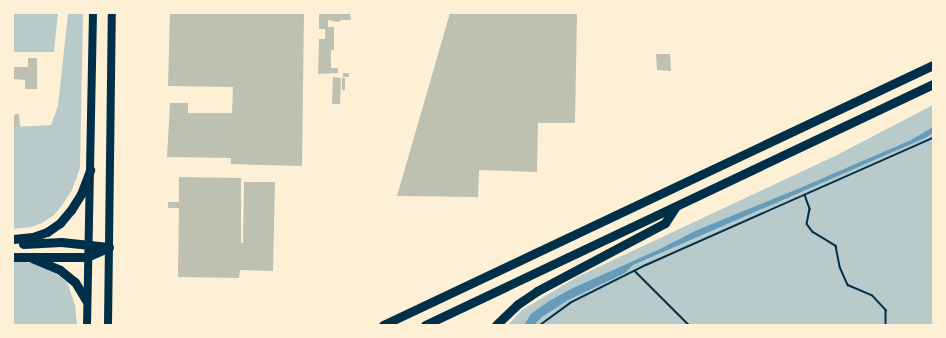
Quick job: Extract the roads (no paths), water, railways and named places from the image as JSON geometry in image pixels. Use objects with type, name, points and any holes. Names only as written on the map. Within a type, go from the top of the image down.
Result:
[{"type":"highway","points":[[383,325],[933,65]]},
{"type":"highway","points":[[425,325],[677,204],[933,84]]},
{"type":"highway","points":[[13,239],[33,237],[47,232],[60,223],[71,210],[81,194],[90,170]]},
{"type":"highway","points":[[496,325],[518,304],[537,291],[665,223],[677,204]]},
{"type":"highway","points":[[13,244],[61,242],[109,247]]},
{"type":"highway","points":[[13,257],[87,256],[109,247]]},
{"type":"highway","points":[[29,257],[60,270],[75,282],[86,300]]},
{"type":"main road","points":[[87,325],[87,244],[93,13]]},
{"type":"main road","points":[[108,325],[112,13]]},
{"type":"water","points":[[933,127],[933,133],[925,138],[633,265],[625,273],[568,300],[542,317],[534,325],[524,325],[531,314],[549,301],[573,288],[660,249],[695,231],[911,140]]}]
